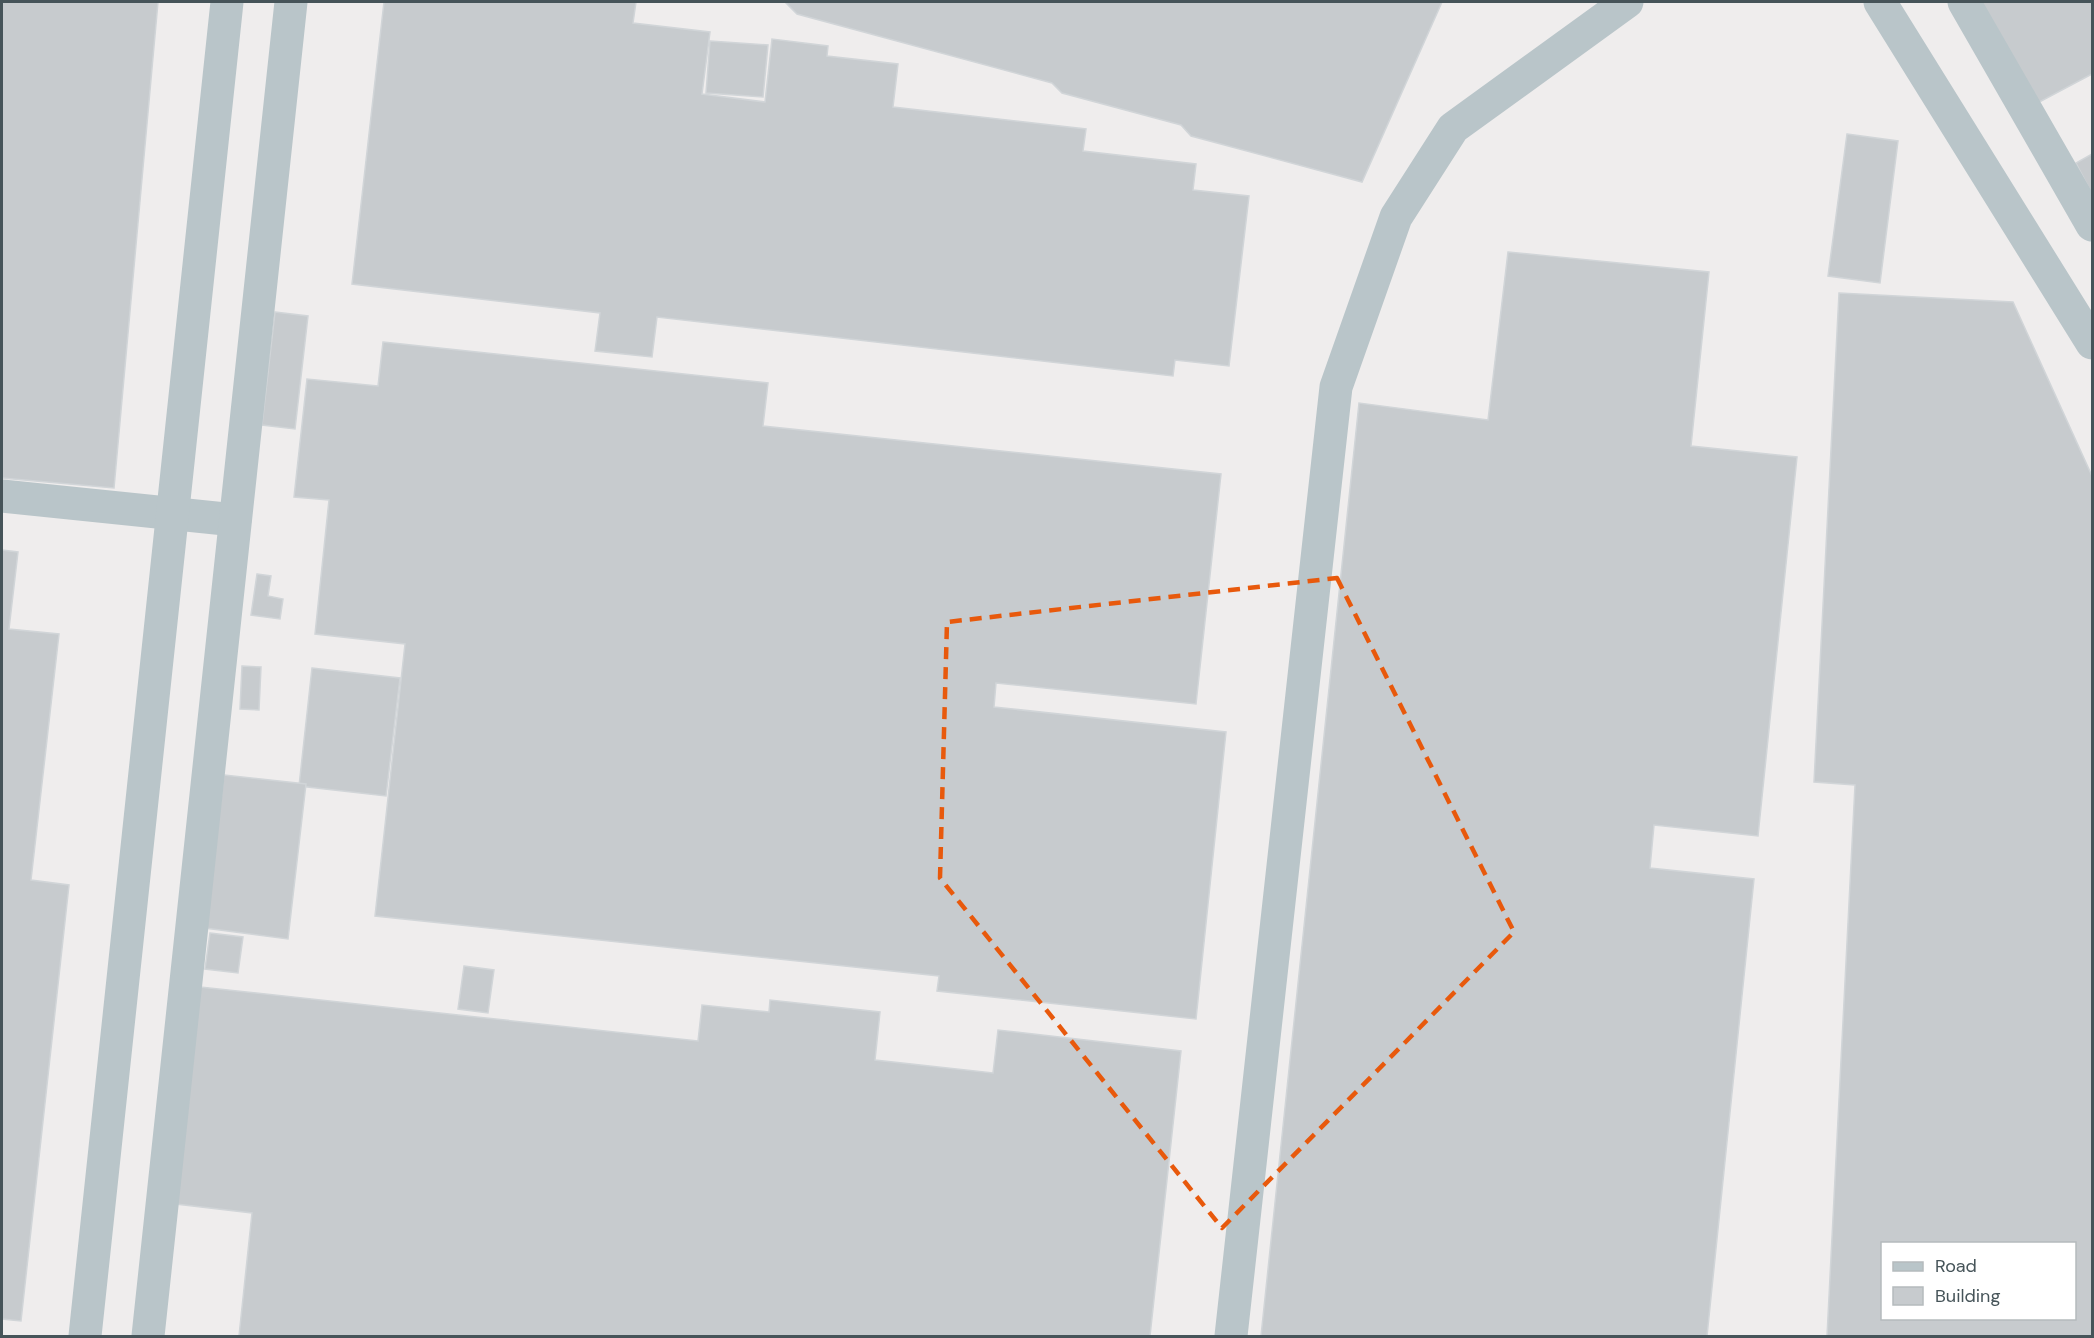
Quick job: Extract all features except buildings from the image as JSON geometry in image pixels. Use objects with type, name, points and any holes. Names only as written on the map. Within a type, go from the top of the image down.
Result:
[{"type":"street","points":[[85,1336],[227,2]]},
{"type":"street","points":[[148,1336],[291,2]]},
{"type":"street","points":[[1231,1336],[1336,387],[1396,217],[1453,128],[1627,2]]},
{"type":"street","points":[[1880,2],[2092,343]]},
{"type":"street","points":[[1964,2],[2092,225]]},
{"type":"street","points":[[2,496],[236,520]]},
{"type":"highlighted area","points":[[1337,578],[1514,932],[1222,1228],[940,878],[947,622]]}]
